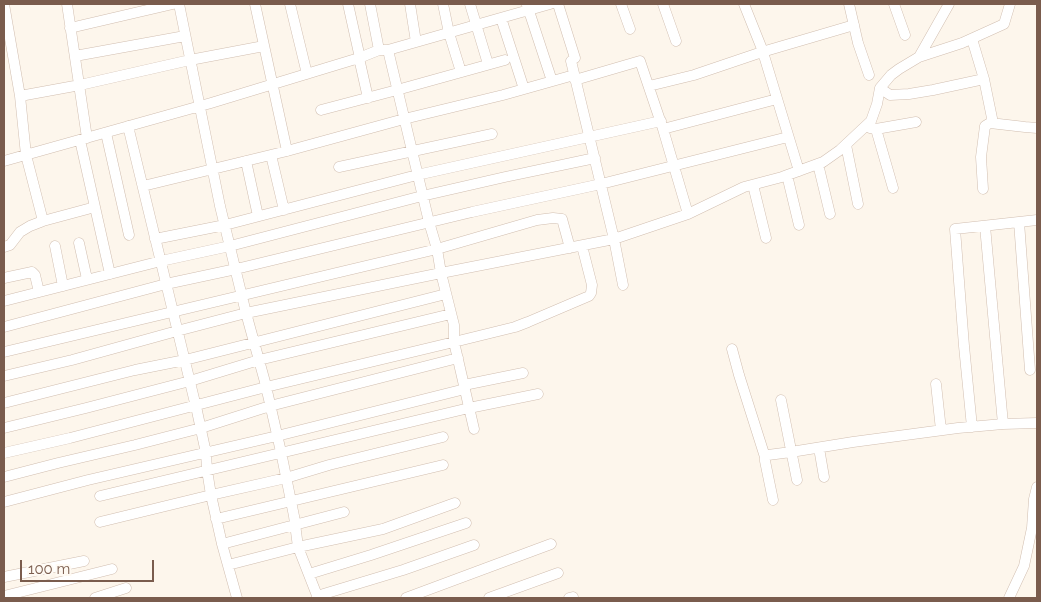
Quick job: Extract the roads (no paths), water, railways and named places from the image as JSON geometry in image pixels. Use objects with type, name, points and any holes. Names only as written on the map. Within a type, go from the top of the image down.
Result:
[{"type":"street","points":[[4,4],[20,96],[26,155],[43,221]]},
{"type":"street","points":[[67,4],[80,85],[84,139],[95,207],[110,274]]},
{"type":"street","points":[[70,28],[174,4]]},
{"type":"street","points":[[179,4],[212,169],[281,452],[298,547],[318,597],[474,545]]},
{"type":"street","points":[[256,4],[287,151]]},
{"type":"street","points":[[290,4],[307,74]]},
{"type":"street","points":[[348,4],[368,98]]},
{"type":"street","points":[[370,4],[398,90],[428,222],[437,249],[454,325],[454,342],[474,429]]},
{"type":"street","points":[[410,4],[416,42]]},
{"type":"street","points":[[443,4],[449,33],[461,72]]},
{"type":"street","points":[[470,4],[488,64]]},
{"type":"street","points":[[4,161],[199,106],[384,50],[501,18],[527,7],[550,4]]},
{"type":"street","points":[[558,4],[573,60],[575,77],[614,239],[623,285]]},
{"type":"street","points":[[621,4],[630,29]]},
{"type":"street","points":[[664,4],[676,41]]},
{"type":"street","points":[[744,4],[762,52],[799,171]]},
{"type":"street","points":[[849,4],[858,43],[869,75]]},
{"type":"street","points":[[894,4],[905,35]]},
{"type":"street","points":[[919,57],[950,4]]},
{"type":"street","points":[[4,376],[72,360],[246,313],[614,239],[688,214],[744,187],[799,171],[833,156],[871,121],[880,88],[890,75],[919,57],[972,39],[1004,24],[1010,4]]},
{"type":"street","points":[[527,7],[552,82]]},
{"type":"street","points":[[501,18],[524,89]]},
{"type":"street","points":[[649,86],[694,75],[762,52],[854,25]]},
{"type":"street","points":[[75,56],[185,36]]},
{"type":"street","points":[[972,39],[984,79],[993,124]]},
{"type":"street","points":[[20,96],[264,46]]},
{"type":"street","points":[[321,110],[505,60]]},
{"type":"street","points":[[143,186],[640,61],[662,125],[688,214]]},
{"type":"street","points":[[880,88],[890,95],[909,94],[984,79]]},
{"type":"street","points":[[155,239],[225,225],[417,175],[590,137],[662,125],[777,99]]},
{"type":"street","points":[[864,128],[876,129],[916,122]]},
{"type":"street","points":[[983,189],[981,156],[985,126],[993,124],[1037,128]]},
{"type":"street","points":[[128,126],[196,405],[206,453],[207,470],[216,519],[237,598]]},
{"type":"street","points":[[876,129],[893,188]]},
{"type":"street","points":[[106,133],[129,235]]},
{"type":"street","points":[[339,167],[492,134]]},
{"type":"street","points":[[4,327],[166,284],[236,269],[428,222],[601,184],[788,137]]},
{"type":"street","points":[[846,145],[858,204]]},
{"type":"street","points":[[272,155],[284,210]]},
{"type":"street","points":[[4,301],[161,261],[230,246],[422,196],[594,158]]},
{"type":"street","points":[[246,161],[258,216]]},
{"type":"street","points":[[818,164],[830,214]]},
{"type":"street","points":[[787,175],[799,225]]},
{"type":"street","points":[[753,185],[766,238]]},
{"type":"street","points":[[4,247],[10,245],[20,232],[30,226],[95,207]]},
{"type":"street","points":[[4,352],[437,249],[536,220],[562,219],[570,248]]},
{"type":"street","points":[[972,427],[955,229],[1037,220]]},
{"type":"street","points":[[1019,222],[1030,370]]},
{"type":"street","points":[[985,226],[1003,424]]},
{"type":"street","points":[[79,243],[87,280]]},
{"type":"street","points":[[55,246],[62,286]]},
{"type":"street","points":[[4,453],[515,327],[589,296],[592,285],[582,246]]},
{"type":"street","points":[[4,278],[32,272],[35,275],[39,292]]},
{"type":"street","points":[[4,403],[135,370],[185,360],[446,294]]},
{"type":"street","points":[[4,428],[190,381],[259,360],[451,314]]},
{"type":"street","points":[[732,349],[765,458],[773,500]]},
{"type":"street","points":[[4,477],[201,428],[270,406],[458,358]]},
{"type":"street","points":[[4,502],[88,480],[277,436],[522,373]]},
{"type":"street","points":[[936,384],[941,430]]},
{"type":"street","points":[[100,496],[469,408],[538,394]]},
{"type":"street","points":[[781,400],[797,480]]},
{"type":"street","points":[[765,458],[768,455],[941,430],[1037,423]]},
{"type":"street","points":[[100,522],[286,478],[329,465],[443,437]]},
{"type":"street","points":[[820,448],[824,477]]},
{"type":"street","points":[[216,519],[443,464]]},
{"type":"street","points":[[1010,598],[1024,566],[1032,528],[1037,487]]},
{"type":"street","points":[[228,565],[298,547],[377,530],[455,503]]},
{"type":"street","points":[[222,544],[344,512]]},
{"type":"street","points":[[309,574],[466,523]]},
{"type":"street","points":[[406,598],[551,544]]},
{"type":"street","points":[[4,577],[84,561]]},
{"type":"street","points":[[4,597],[112,569]]},
{"type":"street","points":[[489,598],[558,572]]},
{"type":"street","points":[[95,598],[126,588]]}]
